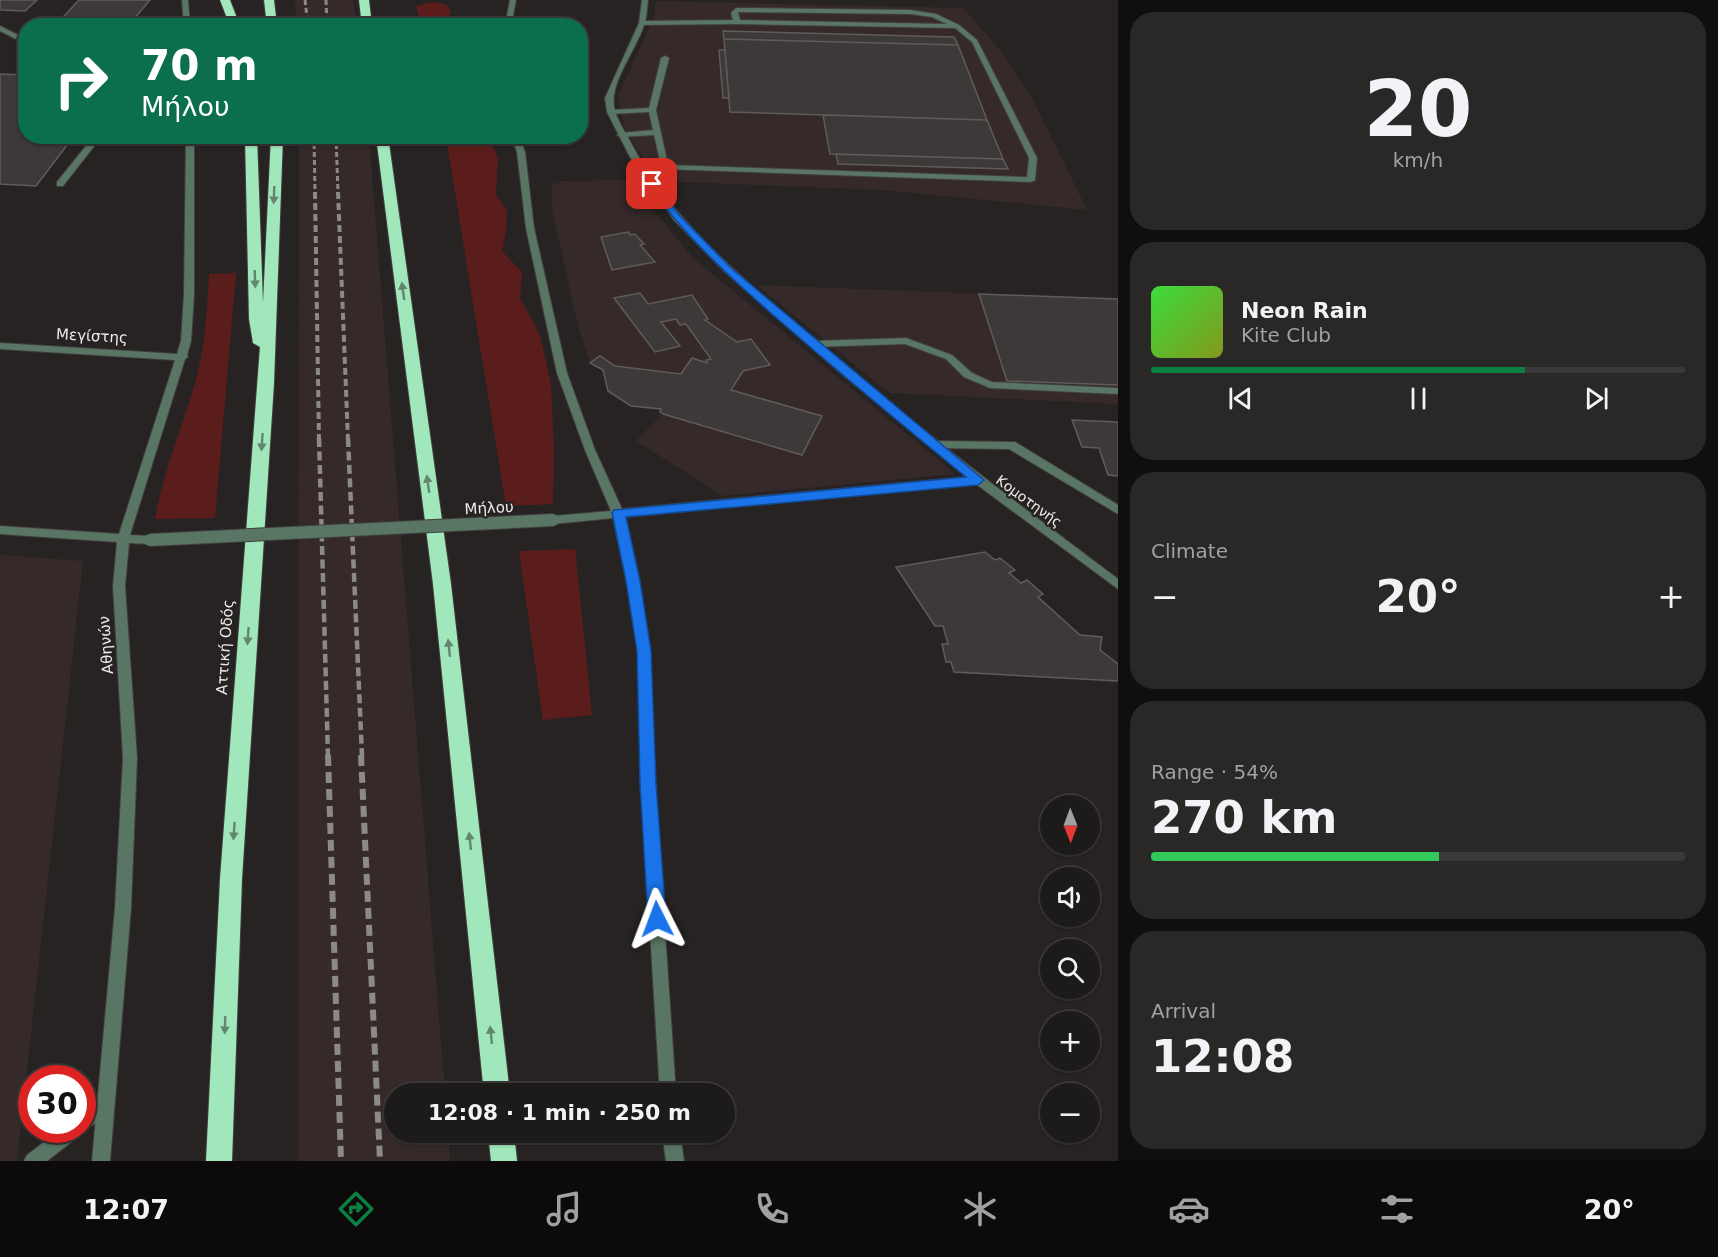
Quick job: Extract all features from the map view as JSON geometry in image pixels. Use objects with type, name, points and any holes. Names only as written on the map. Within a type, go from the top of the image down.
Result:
[{"type":"highway","points":[[225,0],[233,18]]},
{"type":"highway","points":[[269,0],[271,18]]},
{"type":"highway","points":[[364,0],[367,18]]},
{"type":"highway","points":[[251,144],[256,319],[266,383]]},
{"type":"highway","name":"Αττική Οδός","points":[[219,1161],[231,879],[266,383],[276,144]]},
{"type":"highway","points":[[383,144],[442,584],[496,1083]]},
{"type":"highway","points":[[502,1143],[504,1161]]},
{"type":"street","points":[[185,0],[187,18]]},
{"type":"street","points":[[510,18],[513,0]]},
{"type":"street","points":[[645,0],[642,23],[609,98],[611,112],[652,110]]},
{"type":"street","points":[[665,58],[655,90],[652,110],[665,167],[1031,180],[1033,158],[975,41],[957,26],[934,15],[910,12],[744,9],[736,10],[734,13],[737,22]]},
{"type":"street","points":[[642,23],[737,22],[957,26]]},
{"type":"street","points":[[0,28],[18,38]]},
{"type":"street","name":"Κομοτηνής","points":[[611,112],[621,135],[661,197],[677,218],[728,270],[813,344],[978,480],[1118,585]]},
{"type":"street","points":[[621,135],[658,132]]},
{"type":"street","points":[[60,184],[92,144]]},
{"type":"street","name":"Αθηνών","points":[[101,1161],[123,908],[130,758],[118,586],[123,539],[183,357],[189,296],[190,144]]},
{"type":"street","points":[[518,144],[521,152],[530,228],[562,373],[590,450],[618,513],[633,581],[644,651],[648,783],[667,1083]]},
{"type":"street","points":[[813,344],[906,341],[949,357],[968,375],[990,385],[1118,391]]},
{"type":"street","name":"Μεγίστης","points":[[0,346],[183,357]]},
{"type":"street","points":[[936,446],[1011,445],[1118,510]]},
{"type":"street","name":"Μήλου","points":[[0,530],[150,540],[553,520],[978,480]]},
{"type":"street","points":[[96,1111],[106,1103]]},
{"type":"street","points":[[33,1161],[56,1143]]},
{"type":"street","points":[[673,1143],[675,1161]]},
{"type":"shaded area","points":[[295,0],[353,0],[357,18],[296,18]]},
{"type":"shaded area","points":[[656,1],[963,8],[1002,52],[1034,102],[1087,210],[883,190],[657,181],[624,127],[618,96],[654,17]]},
{"type":"shaded area","points":[[434,2],[447,5],[451,12],[448,18],[419,18],[416,6]]},
{"type":"shaded area","points":[[299,144],[370,144],[444,1083],[384,1083],[384,1143],[449,1143],[450,1161],[298,1161]]},
{"type":"shaded area","points":[[447,144],[492,144],[498,157],[496,195],[507,211],[502,251],[522,272],[520,298],[540,335],[551,384],[554,451],[553,504],[506,506]]},
{"type":"shaded area","points":[[629,180],[692,257],[955,474],[723,496],[636,441],[663,414],[660,409],[631,406],[608,391],[603,370],[590,363],[577,321],[552,209],[552,183]]},
{"type":"shaded area","points":[[236,273],[215,518],[155,519],[163,484],[198,370],[205,329],[209,274]]},
{"type":"shaded area","points":[[757,285],[1118,299],[1118,404],[889,393]]},
{"type":"shaded area","points":[[575,549],[592,715],[543,720],[519,551]]},
{"type":"shaded area","points":[[0,555],[83,561],[28,1065],[18,1065],[17,1161],[0,1161]]},
{"type":"building","points":[[0,0],[37,0],[25,11],[0,10]]},
{"type":"building","points":[[79,0],[150,0],[135,18],[63,17]]},
{"type":"building","points":[[723,31],[954,37],[958,45],[724,39]]},
{"type":"building","points":[[724,39],[958,45],[987,120],[730,112]]},
{"type":"building","points":[[719,50],[725,50],[729,98],[723,98]]},
{"type":"building","points":[[0,74],[18,75],[18,144],[68,144],[36,186],[0,184]]},
{"type":"building","points":[[823,115],[987,120],[1003,159],[830,154]]},
{"type":"building","points":[[836,154],[1003,159],[1008,169],[838,164]]},
{"type":"building","points":[[628,232],[631,235],[635,234],[644,244],[640,245],[655,262],[612,270],[601,237]]},
{"type":"building","points":[[640,293],[648,304],[692,295],[708,319],[705,320],[737,342],[751,339],[770,365],[743,371],[731,390],[822,416],[802,455],[663,414],[660,412],[661,409],[631,406],[608,391],[603,370],[590,363],[600,356],[615,366],[681,374],[692,358],[707,363],[706,360],[711,359],[686,324],[680,325],[676,319],[661,322],[680,346],[655,352],[614,298]]},
{"type":"building","points":[[979,294],[1118,299],[1118,385],[1007,381]]},
{"type":"building","points":[[1072,420],[1118,422],[1118,476],[1108,475],[1099,448],[1082,447]]},
{"type":"building","points":[[985,552],[995,560],[1000,558],[1015,570],[1009,573],[1021,583],[1027,580],[1043,594],[1038,597],[1080,635],[1102,637],[1100,650],[1118,664],[1118,681],[954,672],[951,662],[946,662],[942,644],[948,644],[943,626],[935,626],[896,567]]},
{"type":"railway","points":[[305,0],[307,18]]},
{"type":"railway","points":[[326,0],[327,18]]},
{"type":"railway","points":[[314,144],[315,193]]},
{"type":"railway","points":[[336,144],[338,193]]},
{"type":"railway","points":[[315,192],[319,440]]},
{"type":"railway","points":[[338,192],[348,440]]},
{"type":"railway","points":[[319,438],[328,756]]},
{"type":"railway","points":[[348,438],[362,756]]},
{"type":"railway","points":[[328,755],[341,1161]]},
{"type":"railway","points":[[361,755],[380,1161]]},
{"type":"route","points":[[652,184],[677,218],[728,270],[841,368],[978,480],[618,513],[633,581],[644,651],[648,783],[657,919]]}]
